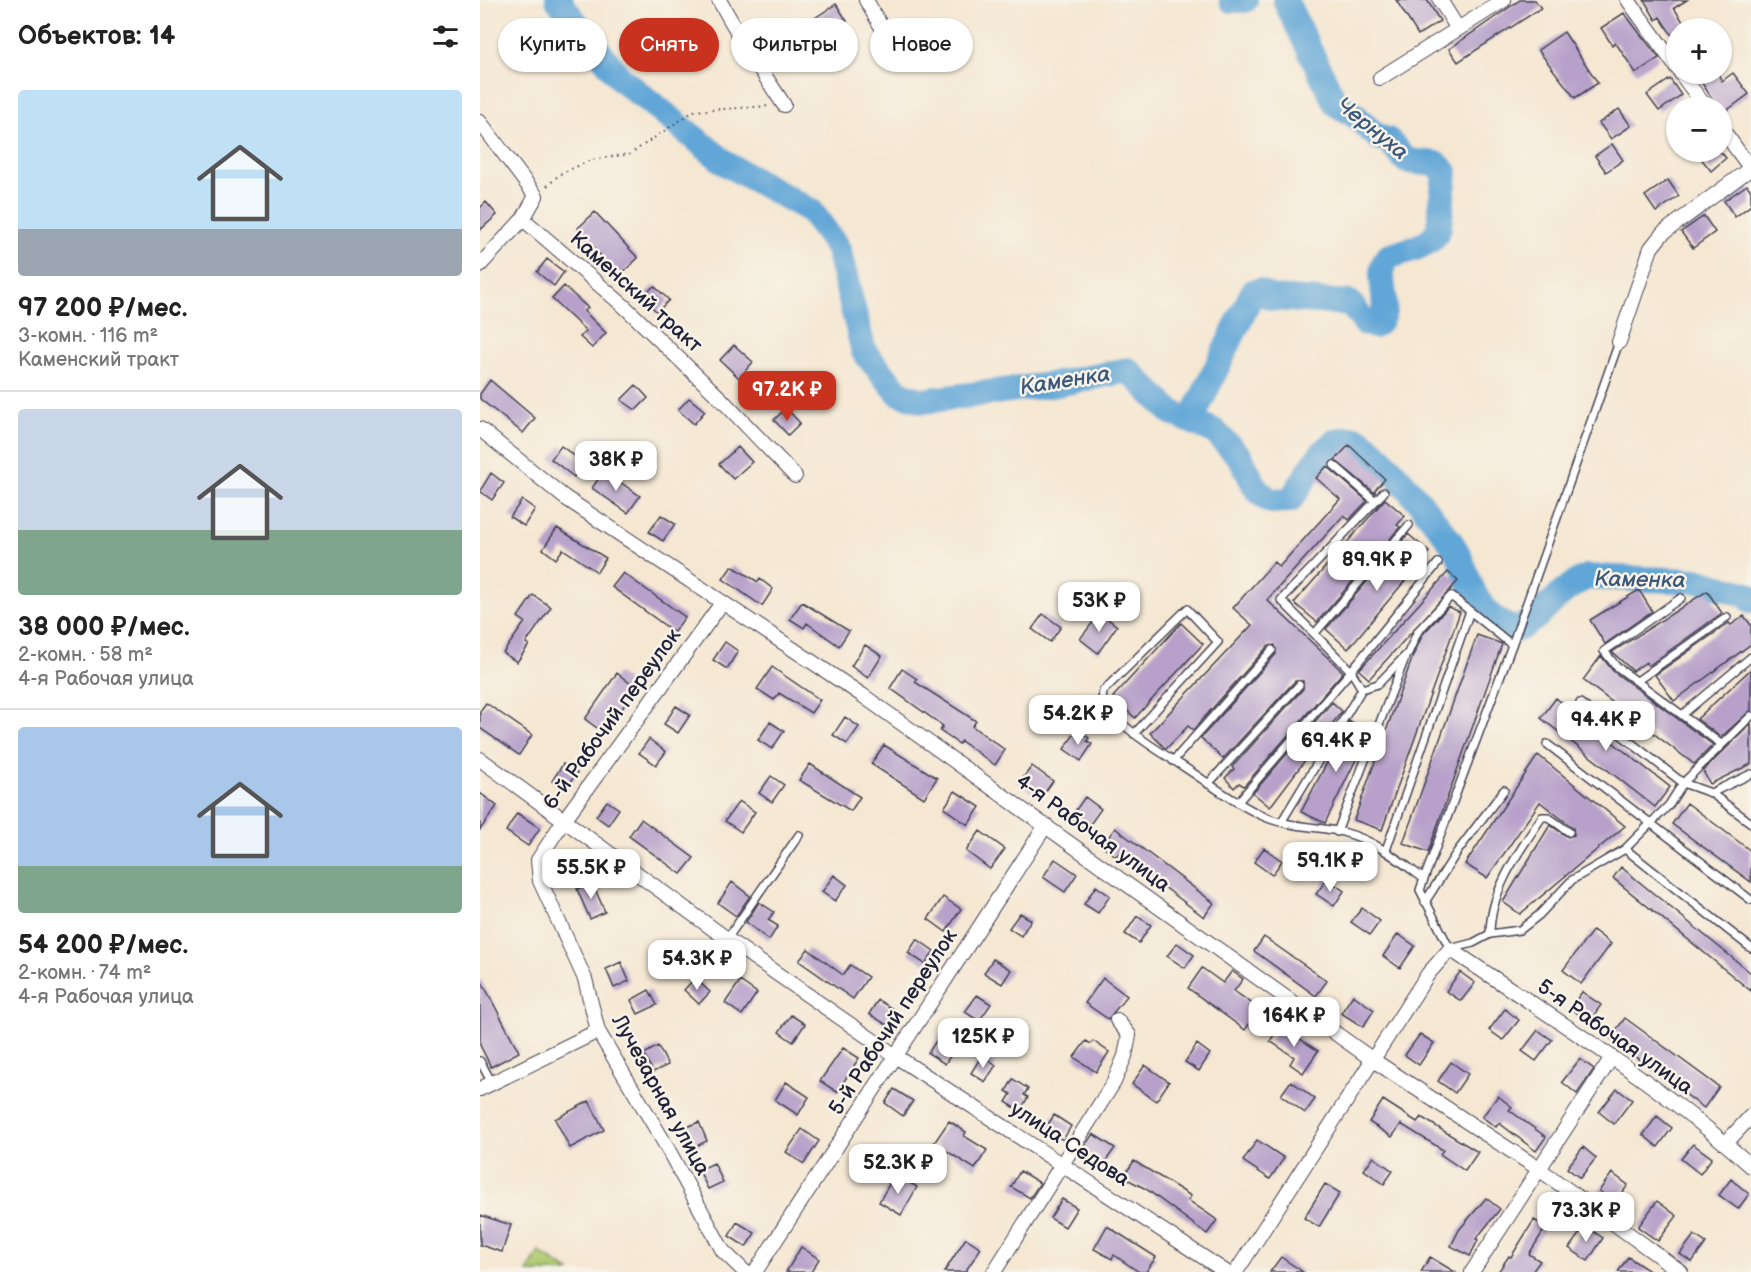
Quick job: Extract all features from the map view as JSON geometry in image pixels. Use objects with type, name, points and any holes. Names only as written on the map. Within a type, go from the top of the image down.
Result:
[{"type":"street","points":[[719,0],[748,52],[784,105]]},
{"type":"street","points":[[866,0],[876,18]]},
{"type":"street","points":[[1440,0],[1458,28]]},
{"type":"street","points":[[1380,78],[1504,0]]},
{"type":"street","points":[[1628,0],[1666,53]]},
{"type":"street","points":[[480,122],[536,196],[523,219],[480,265]]},
{"type":"street","points":[[1619,342],[1651,248],[1663,233],[1751,168],[1732,142]]},
{"type":"street","name":"Каменский тракт","points":[[523,219],[625,307],[721,399],[795,476]]},
{"type":"street","name":"4-я Рабочая улица","points":[[480,429],[564,497],[862,695],[1373,1060],[1539,1169],[1681,1272]]},
{"type":"street","name":"6-й Рабочий переулок","points":[[538,860],[564,820],[722,603]]},
{"type":"street","name":"улица Седова","points":[[480,759],[727,939],[897,1057],[1226,1272]]},
{"type":"street","name":"5-й Рабочий переулок","points":[[755,1272],[1046,825]]},
{"type":"street","name":"Лучезарная улица","points":[[538,860],[540,881],[585,979],[598,1032],[664,1142],[723,1251],[745,1272]]},
{"type":"street","points":[[1236,1272],[1428,974],[1450,949]]},
{"type":"street","name":"5-я Рабочая улица","points":[[1450,949],[1612,1057],[1726,1143],[1751,1166]]},
{"type":"street","points":[[994,1272],[1114,1082],[1125,1056],[1129,1035],[1117,1020]]},
{"type":"street","points":[[486,1086],[598,1032]]},
{"type":"street","points":[[1472,1272],[1612,1057]]},
{"type":"street","points":[[1726,1143],[1751,1116]]},
{"type":"lane","points":[[1619,342],[1534,588],[1420,890],[1450,949],[1473,943],[1490,934],[1520,930],[1539,915],[1572,880],[1625,849],[1669,805],[1683,783],[1751,716]]},
{"type":"lane","points":[[1334,465],[1374,500]]},
{"type":"lane","points":[[1362,688],[1350,670],[1281,600],[1384,492]]},
{"type":"lane","points":[[1315,633],[1409,525]]},
{"type":"lane","points":[[1238,802],[1438,563]]},
{"type":"lane","points":[[1337,832],[1407,653],[1418,632],[1450,596],[1512,645]]},
{"type":"lane","points":[[1681,598],[1604,651],[1616,666],[1721,744]]},
{"type":"lane","points":[[1134,734],[1218,642],[1187,609],[1103,691],[1102,702],[1119,723],[1134,734],[1173,761],[1208,784],[1266,817],[1337,832],[1386,850],[1424,879]]},
{"type":"lane","points":[[1386,850],[1470,611]]},
{"type":"lane","points":[[1637,681],[1727,617]]},
{"type":"lane","points":[[1173,761],[1272,650]]},
{"type":"lane","points":[[1282,821],[1362,688],[1378,684],[1407,653]]},
{"type":"lane","points":[[1682,715],[1751,657]]},
{"type":"lane","points":[[1208,784],[1299,685]]},
{"type":"lane","points":[[1580,703],[1683,783],[1711,793],[1751,823]]},
{"type":"lane","points":[[1547,744],[1751,900]]},
{"type":"lane","points":[[1711,793],[1751,774]]},
{"type":"lane","points":[[1425,902],[1457,852],[1504,790]]},
{"type":"lane","points":[[1490,934],[1490,914],[1506,873],[1542,817],[1548,817],[1569,832]]},
{"type":"lane","points":[[727,939],[799,835]]},
{"type":"lane","points":[[1625,849],[1751,948]]},
{"type":"lane","points":[[480,1061],[486,1086]]},
{"type":"path","points":[[536,196],[560,174],[591,160],[630,154],[694,111],[784,105]]},
{"type":"green space","points":[[539,1252],[571,1272],[527,1272]]},
{"type":"building","points":[[1396,0],[1427,0],[1440,21],[1418,35]]},
{"type":"building","points":[[1520,0],[1535,0],[1541,8],[1458,62],[1449,49]]},
{"type":"building","points":[[1644,0],[1687,0],[1674,8],[1680,18],[1666,18],[1666,26],[1660,17],[1656,20]]},
{"type":"building","points":[[836,4],[845,18],[815,18]]},
{"type":"building","points":[[1624,13],[1659,58],[1636,73],[1615,42],[1612,45],[1601,28]]},
{"type":"building","points":[[1564,32],[1598,83],[1575,98],[1538,50]]},
{"type":"building","points":[[1732,74],[1749,94],[1732,107],[1732,96],[1710,96],[1703,84],[1732,84]]},
{"type":"building","points":[[1666,82],[1666,84],[1673,84],[1681,95],[1666,96],[1666,106],[1659,111],[1647,95]]},
{"type":"building","points":[[1619,109],[1631,126],[1611,139],[1599,123]]},
{"type":"building","points":[[1612,144],[1623,160],[1606,172],[1595,156]]},
{"type":"building","points":[[1704,162],[1721,162],[1711,171]]},
{"type":"building","points":[[1668,180],[1679,196],[1656,212],[1645,196]]},
{"type":"building","points":[[1747,185],[1751,191],[1751,205],[1735,217],[1724,201]]},
{"type":"building","points":[[486,202],[497,215],[480,230],[480,208]]},
{"type":"building","points":[[595,212],[638,258],[618,277],[578,228]]},
{"type":"building","points":[[1704,216],[1715,232],[1693,248],[1681,232]]},
{"type":"building","points":[[547,259],[564,272],[554,286],[537,272]]},
{"type":"building","points":[[564,286],[588,308],[584,311],[606,333],[592,348],[580,337],[586,331],[552,299]]},
{"type":"building","points":[[654,286],[669,300],[657,312],[642,297]]},
{"type":"building","points":[[734,345],[753,362],[739,378],[720,360]]},
{"type":"building","points":[[772,378],[786,393],[774,404],[760,389]]},
{"type":"building","points":[[490,380],[535,418],[523,433],[480,399],[480,394]]},
{"type":"building","points":[[636,385],[648,398],[636,410],[621,400]]},
{"type":"building","points":[[689,398],[705,411],[694,424],[678,410]]},
{"type":"building","points":[[786,408],[800,423],[788,435],[774,420]]},
{"type":"building","points":[[1349,445],[1385,479],[1375,493],[1335,460]]},
{"type":"building","points":[[561,446],[584,463],[574,477],[551,459]]},
{"type":"building","points":[[738,447],[752,462],[733,479],[719,464]]},
{"type":"building","points":[[1327,466],[1367,501],[1349,520],[1344,515],[1267,600],[1343,672],[1244,786],[1239,783],[1234,788],[1225,778],[1234,769],[1232,767],[1303,689],[1303,681],[1295,681],[1223,759],[1201,738],[1276,654],[1275,645],[1268,646],[1193,730],[1188,726],[1166,749],[1150,733],[1252,625],[1233,608],[1274,562],[1279,567],[1340,499],[1316,478]]},
{"type":"building","points":[[604,471],[640,496],[628,513],[592,488]]},
{"type":"building","points":[[491,473],[504,483],[492,500],[480,491]]},
{"type":"building","points":[[1385,499],[1405,516],[1397,525],[1400,527],[1317,622],[1294,603]]},
{"type":"building","points":[[522,500],[535,509],[524,526],[510,517]]},
{"type":"building","points":[[661,515],[675,524],[663,541],[649,532]]},
{"type":"building","points":[[557,528],[606,558],[597,572],[563,549],[556,559],[543,549]]},
{"type":"building","points":[[1408,534],[1429,552],[1348,649],[1326,629]]},
{"type":"building","points":[[732,566],[758,582],[760,579],[773,589],[762,606],[723,579]]},
{"type":"building","points":[[1448,572],[1458,581],[1369,679],[1359,670]]},
{"type":"building","points":[[623,573],[685,617],[674,632],[612,587]]},
{"type":"building","points":[[1639,590],[1652,611],[1605,644],[1590,620]]},
{"type":"building","points":[[1707,591],[1722,613],[1648,666],[1646,662],[1633,671],[1612,652]]},
{"type":"building","points":[[533,595],[551,607],[526,643],[529,645],[517,662],[503,653],[525,622],[518,617]]},
{"type":"building","points":[[802,602],[849,631],[839,646],[807,623],[804,628],[790,619]]},
{"type":"building","points":[[1448,607],[1460,612],[1382,830],[1354,820],[1413,656],[1423,634]]},
{"type":"building","points":[[1100,613],[1117,626],[1098,653],[1080,639]]},
{"type":"building","points":[[1043,614],[1061,627],[1050,642],[1032,629]]},
{"type":"building","points":[[1744,616],[1751,625],[1751,644],[1674,701],[1655,675],[1729,623],[1731,625]]},
{"type":"building","points":[[1181,623],[1203,644],[1135,718],[1113,697]]},
{"type":"building","points":[[1477,635],[1502,644],[1428,852],[1403,843]]},
{"type":"building","points":[[725,642],[738,651],[727,669],[713,660]]},
{"type":"building","points":[[865,645],[882,656],[868,678],[851,666]]},
{"type":"building","points":[[1601,656],[1613,671],[1713,745],[1694,764],[1583,680]]},
{"type":"building","points":[[772,667],[820,700],[811,713],[779,693],[774,700],[757,689]]},
{"type":"building","points":[[902,669],[917,679],[915,682],[976,721],[972,726],[1005,750],[995,765],[961,741],[959,744],[940,731],[943,726],[890,688]]},
{"type":"building","points":[[1751,669],[1751,710],[1721,737],[1697,719]]},
{"type":"building","points":[[617,673],[636,688],[605,734],[585,719]]},
{"type":"building","points":[[1556,698],[1670,787],[1655,807],[1541,718]]},
{"type":"building","points":[[1332,702],[1342,711],[1270,807],[1253,793]]},
{"type":"building","points":[[486,703],[532,735],[519,755],[480,728],[480,711]]},
{"type":"building","points":[[676,706],[690,715],[678,733],[664,724]]},
{"type":"building","points":[[845,717],[859,727],[847,744],[833,735]]},
{"type":"building","points":[[1349,721],[1370,731],[1325,823],[1301,812]]},
{"type":"building","points":[[770,722],[784,731],[772,749],[758,740]]},
{"type":"building","points":[[1751,724],[1751,764],[1710,784],[1703,771]]},
{"type":"building","points":[[1077,730],[1089,738],[1087,741],[1092,744],[1081,761],[1064,749]]},
{"type":"building","points":[[649,739],[666,752],[656,765],[639,753]]},
{"type":"building","points":[[884,745],[937,778],[924,798],[871,764]]},
{"type":"building","points":[[1538,755],[1625,826],[1520,914],[1503,902],[1550,825],[1568,837],[1574,835],[1573,828],[1540,802],[1487,878],[1465,864]]},
{"type":"building","points":[[563,764],[577,773],[565,790],[552,781]]},
{"type":"building","points":[[810,764],[860,797],[851,811],[799,780]]},
{"type":"building","points":[[1032,766],[1053,781],[1041,798],[1019,783]]},
{"type":"building","points":[[771,776],[784,785],[772,802],[759,793]]},
{"type":"building","points":[[955,791],[980,807],[968,825],[944,808]]},
{"type":"building","points":[[480,793],[497,806],[480,830]]},
{"type":"building","points":[[1085,797],[1101,809],[1086,830],[1070,818]]},
{"type":"building","points":[[607,801],[619,809],[608,825],[596,816]]},
{"type":"building","points":[[739,801],[755,812],[741,832],[725,821]]},
{"type":"building","points":[[1687,803],[1751,851],[1751,882],[1672,824]]},
{"type":"building","points":[[517,813],[540,828],[528,846],[506,831]]},
{"type":"building","points":[[641,819],[694,858],[681,874],[629,836]]},
{"type":"building","points":[[1115,828],[1214,903],[1204,917],[1119,853],[1116,856],[1102,846]]},
{"type":"building","points":[[980,831],[1005,849],[990,869],[966,851]]},
{"type":"building","points":[[1264,848],[1282,861],[1272,875],[1254,862]]},
{"type":"building","points":[[1055,859],[1077,874],[1065,892],[1043,877]]},
{"type":"building","points":[[1621,867],[1751,973],[1751,991],[1613,878]]},
{"type":"building","points":[[834,875],[847,885],[835,901],[822,892]]},
{"type":"building","points":[[1327,879],[1344,891],[1334,906],[1316,894]]},
{"type":"building","points":[[592,882],[605,912],[590,919],[577,889]]},
{"type":"building","points":[[732,882],[750,896],[736,916],[718,903]]},
{"type":"building","points":[[1096,886],[1110,896],[1098,913],[1084,904]]},
{"type":"building","points":[[943,897],[961,909],[946,932],[928,919]]},
{"type":"building","points":[[759,902],[774,912],[768,920],[778,926],[769,940],[746,922]]},
{"type":"building","points":[[1362,908],[1380,921],[1370,935],[1351,922]]},
{"type":"building","points":[[1020,913],[1031,920],[1021,936],[1009,928]]},
{"type":"building","points":[[1137,916],[1151,925],[1139,943],[1125,934]]},
{"type":"building","points":[[1593,930],[1611,944],[1581,984],[1563,970]]},
{"type":"building","points":[[1398,934],[1415,946],[1400,968],[1383,956]]},
{"type":"building","points":[[1264,937],[1327,981],[1316,996],[1254,951]]},
{"type":"building","points":[[917,939],[934,951],[925,964],[908,953]]},
{"type":"building","points":[[1177,943],[1194,955],[1185,968],[1167,956]]},
{"type":"building","points":[[808,949],[843,975],[850,965],[868,977],[853,999],[799,961]]},
{"type":"building","points":[[993,959],[1011,970],[1002,984],[984,973]]},
{"type":"building","points":[[621,962],[629,981],[614,988],[606,969]]},
{"type":"building","points":[[1202,968],[1223,983],[1232,971],[1243,979],[1234,991],[1260,1009],[1245,1030],[1188,988]]},
{"type":"building","points":[[1460,972],[1475,983],[1461,1001],[1446,991]]},
{"type":"building","points":[[480,978],[519,1052],[491,1067],[480,1045]]},
{"type":"building","points":[[695,978],[710,992],[699,1004],[684,990]]},
{"type":"building","points":[[1103,978],[1127,996],[1108,1019],[1085,1003]]},
{"type":"building","points":[[740,981],[757,993],[742,1015],[725,1003]]},
{"type":"building","points":[[649,990],[657,1005],[638,1014],[631,1000]]},
{"type":"building","points":[[1582,992],[1601,1005],[1589,1022],[1570,1008]]},
{"type":"building","points":[[977,995],[991,1004],[979,1021],[965,1012]]},
{"type":"building","points":[[1353,995],[1374,1010],[1363,1027],[1341,1013]]},
{"type":"building","points":[[878,1000],[896,1011],[887,1025],[869,1014]]},
{"type":"building","points":[[1505,1009],[1519,1020],[1503,1040],[1489,1030]]},
{"type":"building","points":[[791,1015],[805,1024],[793,1042],[779,1032]]},
{"type":"building","points":[[1625,1018],[1719,1087],[1704,1108],[1610,1038]]},
{"type":"building","points":[[1282,1023],[1296,1033],[1294,1035],[1318,1051],[1303,1073],[1290,1064],[1294,1057],[1270,1041]]},
{"type":"building","points":[[1538,1030],[1552,1040],[1536,1061],[1522,1051]]},
{"type":"building","points":[[942,1032],[959,1043],[945,1064],[928,1053]]},
{"type":"building","points":[[1420,1034],[1434,1043],[1419,1065],[1405,1055]]},
{"type":"building","points":[[1086,1041],[1091,1044],[1093,1041],[1109,1052],[1096,1072],[1074,1057]]},
{"type":"building","points":[[1197,1044],[1210,1054],[1199,1071],[1185,1062]]},
{"type":"building","points":[[658,1046],[668,1065],[653,1072],[644,1054]]},
{"type":"building","points":[[843,1048],[859,1058],[837,1092],[820,1081]]},
{"type":"building","points":[[982,1055],[996,1065],[985,1082],[971,1073]]},
{"type":"building","points":[[1580,1059],[1594,1069],[1577,1094],[1562,1082]]},
{"type":"building","points":[[1451,1062],[1468,1074],[1455,1093],[1438,1081]]},
{"type":"building","points":[[1145,1065],[1169,1082],[1156,1101],[1132,1084]]},
{"type":"building","points":[[1013,1079],[1028,1089],[1024,1095],[1028,1097],[1020,1111],[1006,1102],[1011,1094],[1006,1091]]},
{"type":"building","points":[[1291,1081],[1315,1099],[1305,1113],[1281,1095]]},
{"type":"building","points":[[786,1082],[809,1097],[798,1115],[775,1100]]},
{"type":"building","points":[[894,1089],[913,1101],[903,1116],[885,1103]]},
{"type":"building","points":[[1617,1089],[1632,1100],[1614,1124],[1599,1112]]},
{"type":"building","points":[[1498,1096],[1512,1107],[1509,1110],[1546,1137],[1536,1151],[1499,1123],[1496,1127],[1482,1117]]},
{"type":"building","points":[[1383,1100],[1417,1122],[1421,1117],[1478,1152],[1465,1171],[1440,1154],[1443,1150],[1401,1124],[1392,1137],[1369,1122]]},
{"type":"building","points":[[589,1101],[604,1130],[570,1148],[555,1119]]},
{"type":"building","points":[[1054,1115],[1071,1126],[1063,1140],[1045,1129]]},
{"type":"building","points":[[1657,1116],[1672,1128],[1658,1147],[1643,1135]]},
{"type":"building","points":[[949,1121],[966,1132],[964,1136],[987,1150],[975,1169],[934,1143]]},
{"type":"building","points":[[699,1122],[707,1141],[692,1148],[684,1128]]},
{"type":"building","points":[[802,1129],[819,1141],[804,1164],[786,1152]]},
{"type":"building","points":[[1093,1134],[1115,1148],[1103,1165],[1081,1151]]},
{"type":"building","points":[[1257,1140],[1284,1158],[1270,1179],[1243,1161]]},
{"type":"building","points":[[1693,1144],[1712,1158],[1700,1174],[1681,1159]]},
{"type":"building","points":[[1583,1147],[1596,1158],[1580,1178],[1567,1168]]},
{"type":"building","points":[[1373,1157],[1393,1171],[1384,1184],[1364,1170]]},
{"type":"building","points":[[1134,1161],[1191,1196],[1188,1200],[1217,1220],[1207,1234],[1146,1189],[1123,1177]]},
{"type":"building","points":[[714,1163],[723,1182],[708,1189],[699,1170]]},
{"type":"building","points":[[1020,1171],[1040,1183],[1030,1198],[1011,1187]]},
{"type":"building","points":[[1612,1173],[1628,1185],[1615,1203],[1599,1191]]},
{"type":"building","points":[[895,1174],[917,1187],[901,1215],[879,1202]]},
{"type":"building","points":[[1731,1179],[1749,1194],[1738,1209],[1719,1195]]},
{"type":"building","points":[[1325,1184],[1340,1193],[1319,1227],[1304,1218]]},
{"type":"building","points":[[1486,1198],[1500,1209],[1476,1239],[1478,1240],[1470,1256],[1451,1246],[1459,1230]]},
{"type":"building","points":[[1062,1199],[1077,1208],[1065,1227],[1050,1218]]},
{"type":"building","points":[[1657,1201],[1677,1216],[1658,1241],[1638,1227]]},
{"type":"building","points":[[480,1215],[511,1225],[502,1252],[480,1245]]},
{"type":"building","points":[[1534,1220],[1546,1227],[1529,1254],[1540,1261],[1532,1272],[1498,1272],[1509,1256],[1511,1257]]},
{"type":"building","points":[[737,1222],[755,1233],[746,1247],[729,1236]]},
{"type":"building","points":[[1107,1226],[1156,1257],[1146,1272],[1139,1272],[1114,1255],[1112,1259],[1094,1249]]},
{"type":"building","points":[[1585,1226],[1603,1238],[1588,1261],[1569,1248]]},
{"type":"building","points":[[1694,1235],[1706,1243],[1692,1262],[1680,1254]]},
{"type":"building","points":[[966,1238],[981,1248],[965,1272],[944,1272]]},
{"type":"building","points":[[801,1247],[819,1259],[811,1272],[786,1272]]},
{"type":"building","points":[[1281,1257],[1303,1272],[1270,1272]]},
{"type":"building","points":[[1430,1257],[1455,1272],[1421,1272]]},
{"type":"building","points":[[1628,1257],[1651,1272],[1618,1272]]},
{"type":"waterway","name":"Каменка","points":[[558,0],[621,79],[728,165],[811,211],[838,249],[864,352],[899,393],[923,401],[1057,384],[1128,370],[1171,412],[1214,431],[1240,457],[1257,490],[1270,501],[1290,500],[1328,448],[1337,441],[1357,439],[1378,455],[1393,471],[1439,527],[1457,552],[1474,593],[1485,610],[1497,621],[1515,630],[1534,619],[1566,590],[1587,577],[1699,581],[1745,594],[1751,600]]},
{"type":"waterway","name":"Чернуха","points":[[1232,0],[1245,0]]},
{"type":"waterway","name":"Чернуха","points":[[1191,421],[1253,292],[1258,291],[1273,298],[1350,303],[1365,323],[1374,326],[1381,319],[1384,311],[1382,274],[1388,257],[1425,243],[1436,234],[1439,227],[1445,172],[1437,164],[1407,161],[1388,140],[1378,137],[1353,114],[1336,104],[1285,0]]}]
